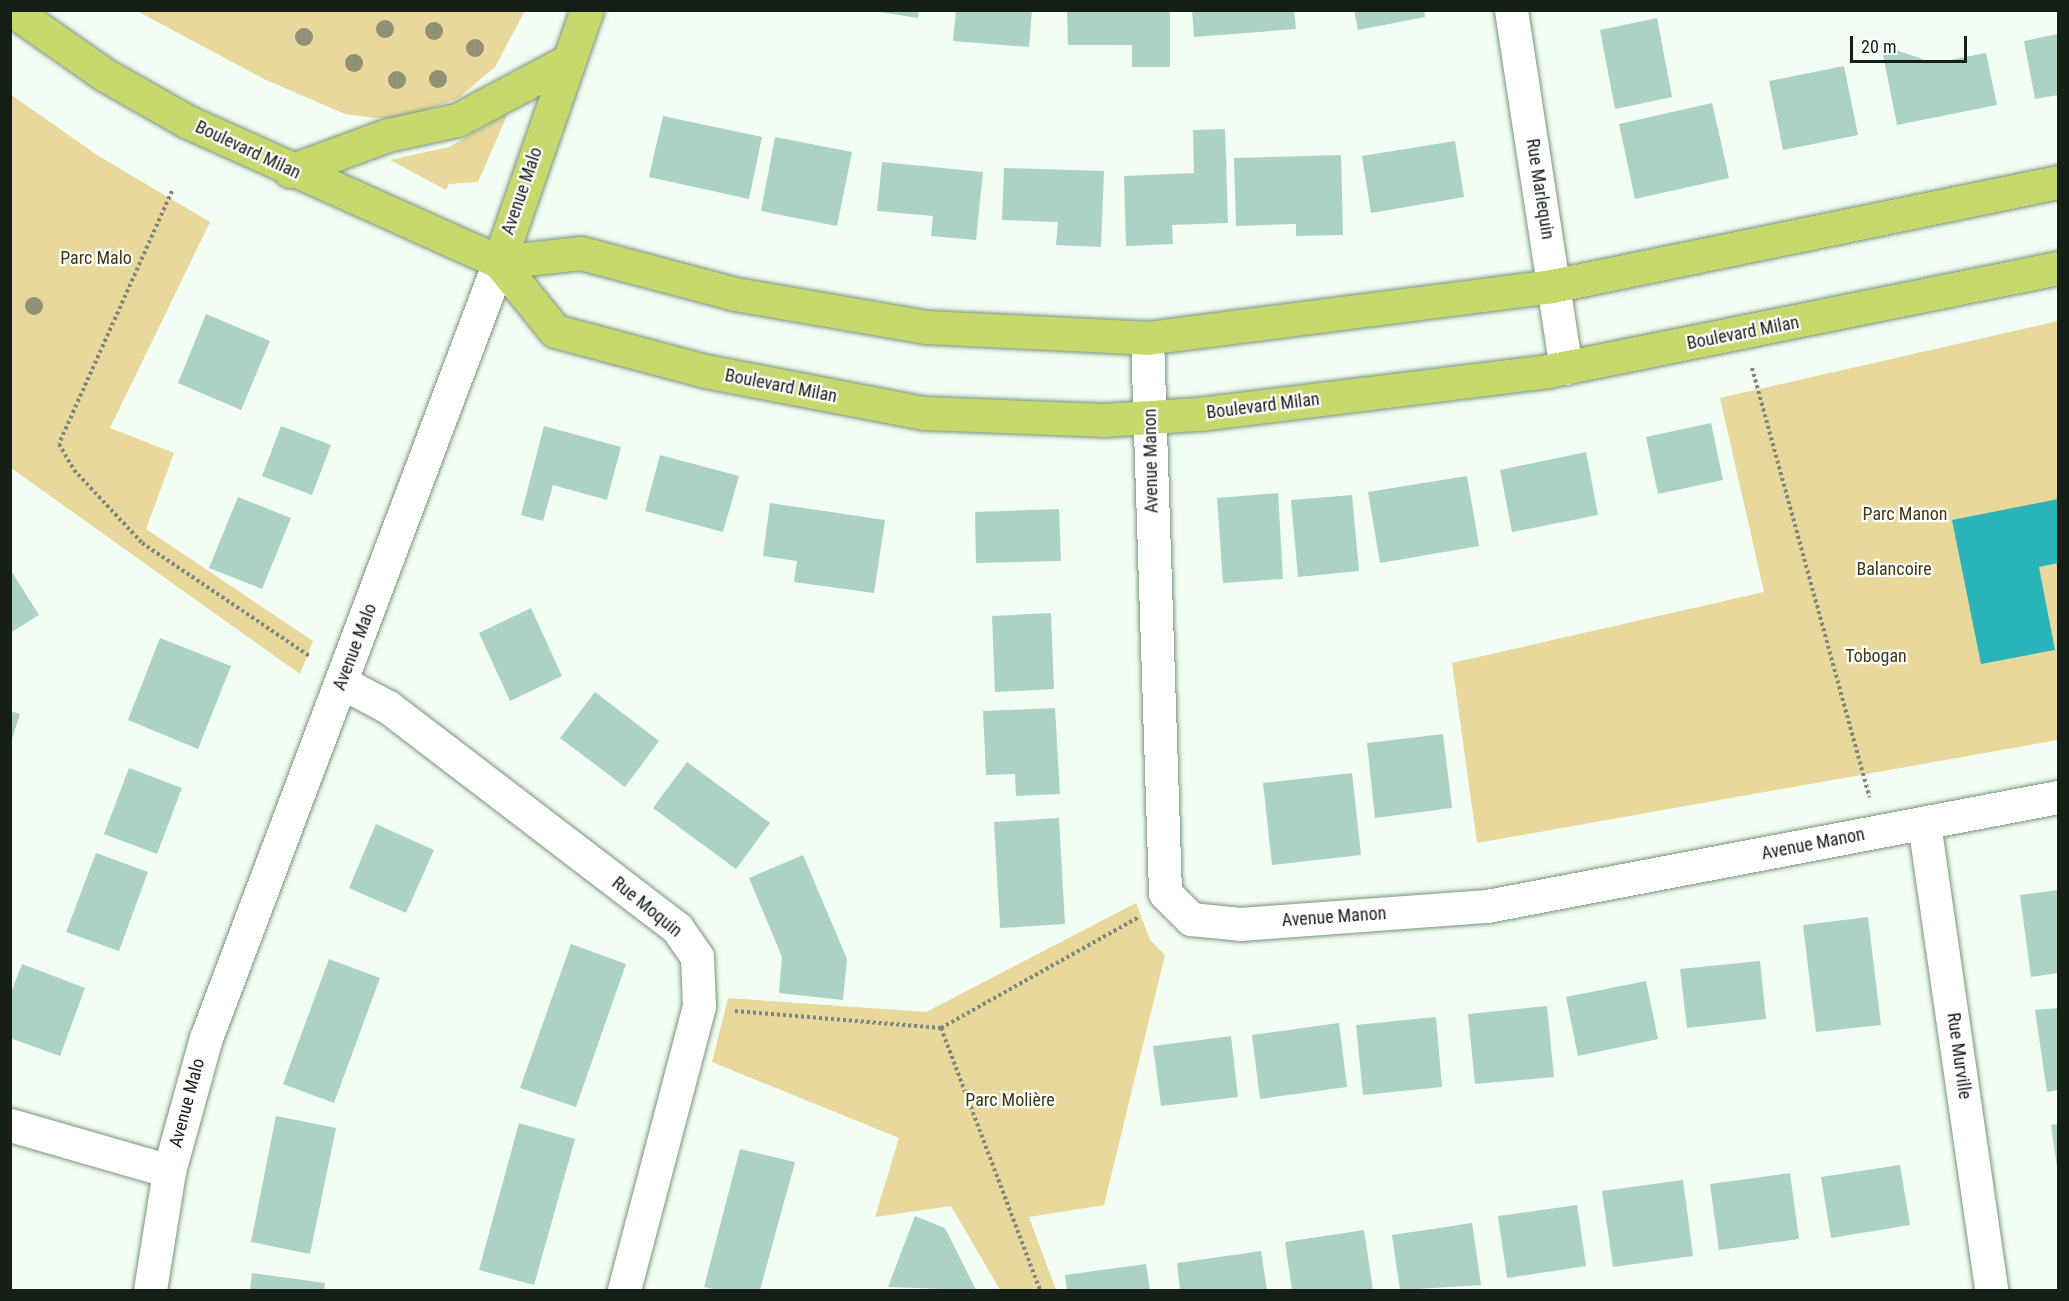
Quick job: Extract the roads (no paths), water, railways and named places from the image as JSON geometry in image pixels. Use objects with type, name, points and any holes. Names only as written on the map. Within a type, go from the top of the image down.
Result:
[{"type":"main road","name":"Boulevard Milan","points":[[12,10],[146,98],[290,171],[499,262],[555,331],[694,368],[924,413],[1150,417],[1566,369],[2058,268]]},
{"type":"main road","name":"Avenue Malo","points":[[499,262],[587,10]]},
{"type":"main road","points":[[290,171],[388,135],[457,120],[568,61]]},
{"type":"main road","name":"Boulevard Milan","points":[[499,262],[581,253],[735,294],[926,327],[1147,338],[1552,286],[2058,182]]},
{"type":"street","name":"Rue Marlequin","points":[[1511,10],[1566,369]]},
{"type":"street","name":"Avenue Malo","points":[[150,1290],[169,1171],[206,1038],[499,262]]},
{"type":"street","name":"Avenue Manon","points":[[1147,338],[1165,893],[1191,919],[1240,924],[1487,906],[2058,797]]},
{"type":"street","name":"Rue Moquin","points":[[341,682],[388,707],[677,928],[697,957],[702,972],[699,1006],[624,1290]]},
{"type":"street","name":"Rue Murville","points":[[1924,823],[1991,1290]]},
{"type":"street","points":[[10,1125],[169,1171]]},
{"type":"water","points":[[2058,499],[2058,563],[2039,567],[2055,650],[1981,664],[1952,520]]},
{"type":"park label","name":"Parc Malo","points":[[96,258]]},
{"type":"park label","name":"Parc Manon","points":[[1905,514]]},
{"type":"park label","name":"Balancoire","points":[[1894,569]]},
{"type":"park label","name":"Tobogan","points":[[1876,656]]},
{"type":"park label","name":"Parc Molière","points":[[1010,1100]]}]
